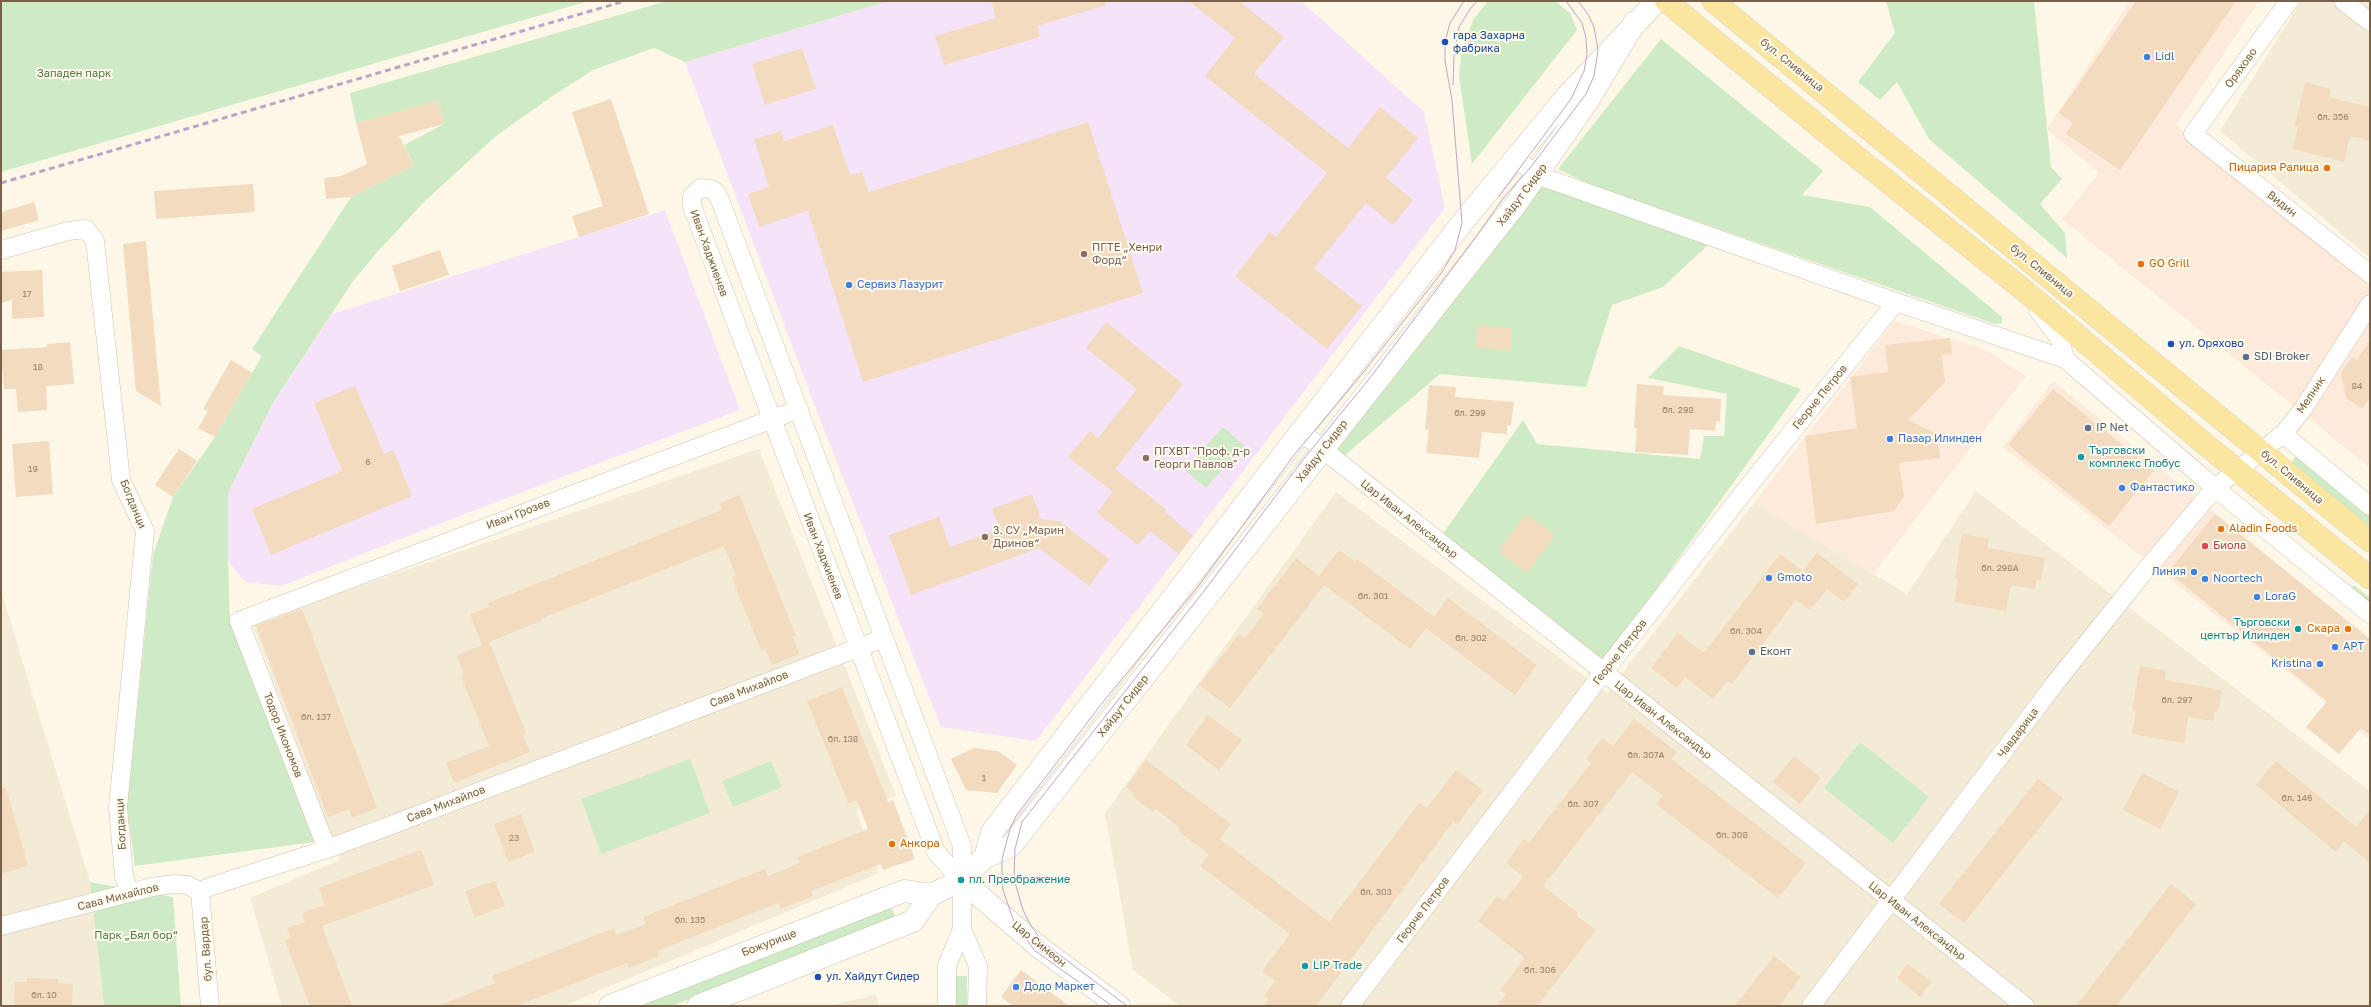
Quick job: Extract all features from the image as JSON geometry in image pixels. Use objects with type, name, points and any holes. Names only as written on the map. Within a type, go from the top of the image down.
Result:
[{"type":"main road","points":[[1666,1],[1843,146],[2025,291],[2237,470],[2370,578]]},
{"type":"main road","name":"бул. Сливница","points":[[1713,1],[2370,541]]},
{"type":"street","name":"Хайдут Сидер","points":[[985,857],[992,832],[1514,158],[1567,96],[1635,22],[1657,1]]},
{"type":"street","name":"Оряхово","points":[[2193,134],[2288,1]]},
{"type":"street","points":[[2343,1],[2370,22]]},
{"type":"street","name":"Хайдут Сидер","points":[[961,880],[985,857],[1011,846],[1028,826],[1538,174],[1587,102],[1635,22]]},
{"type":"street","name":"Видин","points":[[2193,134],[2370,274]]},
{"type":"street","points":[[1514,158],[1538,174],[1896,302],[2065,359],[2215,488],[2370,614]]},
{"type":"street","name":"Иван Хаджиенев","points":[[961,880],[936,852],[858,648],[692,206],[692,196],[700,188],[711,188],[716,192],[720,200],[962,846],[962,929],[978,966],[977,1006]]},
{"type":"street","name":"Богданци","points":[[1,250],[68,231],[86,229],[94,241],[121,480],[145,531],[118,807],[124,876],[130,893]]},
{"type":"street","points":[[2025,291],[2060,339],[2065,359]]},
{"type":"street","name":"Георче Петров","points":[[1350,1006],[1603,673],[1743,493],[1896,302]]},
{"type":"street","name":"Мелник","points":[[2237,470],[2262,452],[2283,434],[2303,409],[2370,304]]},
{"type":"street","name":"Иван Грозев","points":[[239,621],[799,409]]},
{"type":"street","name":"Цар Иван Александър","points":[[1301,432],[1603,673],[2026,1006]]},
{"type":"street","points":[[2283,434],[2370,506]]},
{"type":"street","name":"Чавдарица","points":[[1811,1006],[1892,901],[2056,682],[2140,577],[2215,488],[2237,470]]},
{"type":"street","name":"Тодор Икономов","points":[[239,621],[327,849]]},
{"type":"street","name":"Сава Михайлов","points":[[1,926],[130,893],[174,884],[188,885],[200,892],[209,887],[327,849],[884,638]]},
{"type":"street","points":[[698,1006],[913,921],[931,895],[961,880]]},
{"type":"street","name":"Цар Симеон","points":[[961,880],[1039,946],[1118,1006]]},
{"type":"street","name":"Божурище","points":[[610,1006],[904,890],[931,895]]},
{"type":"street","name":"бул. Вардар","points":[[200,892],[210,1006]]},
{"type":"street","name":"Иван Хаджиенев","points":[[947,1006],[947,965],[962,929]]},
{"type":"shaded area","name":"ПГТЕ „Хенри Форд“","points":[[888,1],[1301,1],[1424,112],[1445,208],[1036,741],[941,727],[814,404],[685,62]]},
{"type":"shaded area","points":[[2130,1],[2259,1],[2176,125],[2370,286],[2370,463],[2368,466],[2062,219],[2099,173],[2047,129]]},
{"type":"shaded area","points":[[2301,1],[2370,1],[2370,258],[2220,131]]},
{"type":"shaded area","points":[[665,210],[740,410],[467,513],[281,586],[245,582],[228,561],[228,493],[274,401],[332,314]]},
{"type":"shaded area","name":"Пазар Илинден","points":[[1895,321],[1984,349],[2026,376],[1873,574],[1754,503]]},
{"type":"shaded area","points":[[2053,381],[2370,639],[2370,740],[2327,703],[2003,447]]},
{"type":"shaded area","points":[[759,449],[896,796],[856,810],[879,873],[563,1006],[282,1006],[250,898],[340,860],[252,623]]},
{"type":"shaded area","points":[[1976,491],[2370,791],[2370,1006],[1180,1006],[1133,970],[1105,813],[1336,492],[1607,693],[1754,503],[1907,594]]},
{"type":"shaded area","points":[[1,591],[90,882],[104,1006],[1,1006]]},
{"type":"shaded area","points":[[875,995],[879,1006],[827,1006]]},
{"type":"green space","name":"Западен парк","points":[[1,1],[589,1],[1,172]]},
{"type":"green space","points":[[667,1],[888,1],[685,62],[654,48],[593,70],[551,97],[496,136],[425,201],[379,250],[353,281],[274,401],[228,493],[230,622],[314,842],[135,866],[127,808],[153,555],[173,497],[215,437],[262,356],[252,349],[351,197],[414,166],[404,145],[444,124],[438,101],[356,123],[350,93]]},
{"type":"green space","points":[[1488,1],[1555,1],[1570,13],[1577,30],[1472,164],[1459,76],[1461,54],[1473,20]]},
{"type":"green space","points":[[1886,1],[2034,1],[2051,167],[2062,179],[2040,204],[2065,233],[2067,258],[1929,139],[1897,82],[1880,100],[1858,82],[1895,33]]},
{"type":"green space","points":[[1661,39],[1823,171],[1802,195],[1870,207],[2002,317],[2002,323],[1995,324],[1591,185],[1558,169]]},
{"type":"green space","points":[[1539,183],[1710,243],[1663,287],[1612,305],[1586,387],[1440,374],[1345,455],[1334,448]]},
{"type":"green space","points":[[1679,346],[1801,389],[1603,663],[1442,535],[1523,420],[1537,444],[1700,459],[1704,436],[1724,436],[1727,394],[1648,378]]},
{"type":"green space","points":[[1223,427],[1244,445],[1206,488],[1185,470]]},
{"type":"green space","points":[[2296,456],[2370,516],[2370,528],[2291,463]]},
{"type":"green space","points":[[2354,585],[2370,598],[2370,609],[2349,592]]},
{"type":"green space","points":[[1860,742],[1929,797],[1893,843],[1824,788]]},
{"type":"green space","points":[[690,759],[710,813],[601,854],[581,799]]},
{"type":"green space","points":[[771,761],[782,787],[733,807],[722,781]]},
{"type":"green space","name":"Парк „Бял бор“","points":[[90,882],[173,897],[181,1006],[104,1006]]},
{"type":"green space","points":[[888,905],[894,912],[894,919],[672,1006],[630,1006]]},
{"type":"green space","points":[[950,976],[967,976],[967,1006],[950,1006]]},
{"type":"building","points":[[991,1],[1105,1],[1106,5],[1037,26],[1040,37],[944,65],[935,36],[996,18]]},
{"type":"building","points":[[1189,1],[1239,1],[1284,37],[1254,74],[1348,148],[1380,107],[1418,138],[1386,178],[1413,200],[1393,225],[1366,203],[1314,268],[1362,306],[1327,349],[1235,276],[1270,232],[1276,237],[1327,173],[1205,76],[1235,38]]},
{"type":"building","name":"Lidl","points":[[2136,1],[2236,1],[2120,170],[2066,134],[2073,123],[2059,113]]},
{"type":"building","points":[[802,48],[816,89],[765,105],[752,64]]},
{"type":"building","points":[[2305,82],[2331,89],[2329,97],[2370,107],[2370,141],[2350,136],[2344,162],[2293,149],[2298,126],[2295,126]]},
{"type":"building","points":[[611,99],[649,214],[579,237],[572,216],[603,206],[572,112]]},
{"type":"building","points":[[438,101],[444,124],[399,136],[414,166],[351,197],[326,199],[324,178],[341,176],[367,164],[356,123]]},
{"type":"building","points":[[1088,122],[1143,293],[863,382],[808,211],[759,227],[748,194],[769,187],[754,139],[781,131],[784,141],[833,125],[850,175],[862,172],[869,192]]},
{"type":"building","points":[[253,184],[255,212],[156,219],[154,191]]},
{"type":"building","points":[[34,202],[39,220],[1,231],[1,212]]},
{"type":"building","points":[[146,241],[161,406],[136,391],[123,244]]},
{"type":"building","points":[[440,250],[449,275],[400,291],[392,266]]},
{"type":"building","points":[[42,270],[44,317],[12,319],[12,300],[1,303],[1,272]]},
{"type":"building","points":[[1106,322],[1183,384],[1115,469],[1167,510],[1165,512],[1193,536],[1179,554],[1150,531],[1138,545],[1097,513],[1113,492],[1068,457],[1090,431],[1098,438],[1137,389],[1086,348]]},
{"type":"building","points":[[1477,325],[1512,328],[1510,351],[1475,347]]},
{"type":"building","points":[[1950,338],[1952,354],[1942,355],[1945,382],[1908,420],[1937,434],[1940,458],[1899,463],[1904,496],[1894,511],[1816,524],[1805,436],[1857,428],[1850,377],[1888,372],[1885,345]]},
{"type":"building","points":[[2370,340],[2370,397],[2362,409],[2346,398],[2341,373],[2352,357],[2357,360]]},
{"type":"building","points":[[70,342],[74,384],[46,386],[47,410],[18,412],[16,389],[4,389],[1,350],[47,347],[47,344]]},
{"type":"building","points":[[231,360],[252,373],[215,437],[198,428],[208,411],[203,409]]},
{"type":"building","points":[[1637,384],[1664,386],[1663,395],[1721,399],[1720,422],[1716,421],[1715,431],[1690,429],[1688,455],[1635,452],[1637,428],[1634,428]]},
{"type":"building","points":[[1429,385],[1456,387],[1455,397],[1514,402],[1511,425],[1507,425],[1507,434],[1482,432],[1479,458],[1426,453],[1429,430],[1425,429]]},
{"type":"building","points":[[355,386],[384,454],[393,450],[412,496],[271,555],[252,509],[342,471],[314,403]]},
{"type":"building","name":"Търговски комплекс Глобус","points":[[2053,389],[2154,470],[2109,526],[2008,445]]},
{"type":"building","points":[[49,441],[53,494],[16,497],[12,444]]},
{"type":"building","points":[[179,449],[197,461],[173,497],[155,485]]},
{"type":"building","points":[[1032,494],[1041,519],[1059,521],[1109,559],[1089,586],[1039,548],[911,595],[889,535],[939,517],[950,547],[1000,529],[992,509]]},
{"type":"building","points":[[739,495],[796,636],[793,637],[799,654],[772,665],[765,648],[761,650],[732,577],[736,575],[724,546],[540,619],[541,621],[489,642],[526,733],[522,734],[530,752],[454,783],[446,763],[489,746],[461,676],[464,675],[457,655],[482,645],[470,614],[489,607],[488,603],[722,510],[720,503]]},
{"type":"building","points":[[1526,514],[1555,535],[1527,573],[1498,551]]},
{"type":"building","name":"Търговски център Илинден","points":[[2215,514],[2370,639],[2370,735],[2361,728],[2339,754],[2306,727],[2327,701],[2168,572]]},
{"type":"building","points":[[1962,534],[1989,539],[1987,548],[2045,558],[2041,580],[2037,580],[2035,589],[2011,585],[2006,611],[1954,602],[1958,579],[1955,578]]},
{"type":"building","points":[[1339,550],[1355,562],[1357,559],[1434,617],[1448,598],[1537,665],[1515,695],[1426,628],[1410,649],[1324,585],[1230,708],[1199,685],[1239,634],[1245,638],[1264,614],[1257,609],[1296,558],[1319,576]]},
{"type":"building","points":[[1817,553],[1858,584],[1844,602],[1827,589],[1810,610],[1796,600],[1732,684],[1727,681],[1713,699],[1685,677],[1677,688],[1651,668],[1678,633],[1704,653],[1780,554],[1803,571]]},
{"type":"building","points":[[302,609],[377,808],[352,818],[349,809],[328,817],[256,626]]},
{"type":"building","points":[[2140,666],[2166,671],[2165,680],[2222,690],[2218,712],[2215,712],[2213,721],[2188,717],[2184,743],[2132,734],[2136,711],[2132,710]]},
{"type":"building","points":[[842,687],[888,802],[893,800],[915,859],[883,870],[881,864],[811,891],[813,896],[781,909],[778,903],[657,951],[659,956],[629,968],[627,963],[516,1006],[438,1006],[495,983],[492,976],[614,928],[616,935],[646,924],[643,917],[765,869],[768,876],[800,863],[798,857],[868,829],[857,800],[848,803],[807,701]]},
{"type":"building","points":[[1208,715],[1242,740],[1219,770],[1186,745]]},
{"type":"building","points":[[1634,719],[1677,752],[1671,759],[1806,863],[1778,898],[1656,804],[1663,796],[1632,772],[1543,886],[1578,913],[1576,915],[1596,930],[1537,1006],[1497,1006],[1506,994],[1500,990],[1525,958],[1478,921],[1497,896],[1504,901],[1523,877],[1506,863],[1524,839],[1529,843],[1591,763],[1586,759],[1603,738],[1613,746]]},
{"type":"building","points":[[974,748],[998,751],[1017,765],[997,793],[966,790],[951,759]]},
{"type":"building","points":[[1794,756],[1821,778],[1800,804],[1773,782]]},
{"type":"building","points":[[1146,760],[1231,824],[1220,839],[1329,922],[1419,803],[1427,808],[1456,770],[1483,790],[1457,825],[1453,822],[1316,1006],[1264,1006],[1269,999],[1264,996],[1275,981],[1262,971],[1290,934],[1200,866],[1209,854],[1178,831],[1180,828],[1156,809],[1153,812],[1132,796],[1134,793],[1126,787]]},
{"type":"building","points":[[2276,761],[2356,827],[2370,810],[2370,863],[2344,841],[2336,852],[2256,785]]},
{"type":"building","points":[[2142,773],[2179,792],[2160,829],[2123,810]]},
{"type":"building","points":[[2038,779],[2063,798],[1964,923],[1939,904]]},
{"type":"building","points":[[1,788],[6,788],[28,866],[1,874]]},
{"type":"building","points":[[521,814],[535,852],[508,862],[494,824]]},
{"type":"building","points":[[421,850],[434,885],[322,926],[352,1006],[310,1006],[285,940],[291,938],[287,928],[305,922],[302,913],[325,905],[319,888]]},
{"type":"building","points":[[495,881],[505,906],[475,917],[465,891]]},
{"type":"building","points":[[2171,884],[2196,904],[2116,1006],[2076,1006]]},
{"type":"building","points":[[1774,956],[1801,977],[1779,1006],[1735,1006]]},
{"type":"building","points":[[1908,964],[1931,982],[1920,997],[1897,978]]},
{"type":"building","points":[[1021,970],[1069,1006],[1013,1006],[1001,997]]},
{"type":"building","points":[[27,978],[58,979],[58,983],[73,984],[72,1006],[14,1006],[15,982],[27,982]]},
{"type":"tram line","points":[[1112,1006],[1034,950],[1013,919],[1003,890],[1002,875],[1002,859],[1010,829],[1016,816],[1103,702],[1197,588],[1294,455],[1362,374],[1442,272],[1455,250],[1462,223],[1452,100],[1445,61],[1445,42],[1450,23],[1464,1]]},
{"type":"tram line","points":[[1453,85],[1454,56],[1459,27],[1470,9],[1477,1]]},
{"type":"tram line","points":[[1499,196],[1571,99],[1584,71],[1587,55],[1586,38],[1582,23],[1566,1]]},
{"type":"tram line","points":[[1127,1006],[1044,943],[1031,926],[1023,910],[1014,879],[1015,849],[1022,822],[1204,591],[1302,461],[1369,379],[1473,241],[1504,197],[1530,168],[1586,94],[1594,76],[1598,50],[1594,27],[1588,14],[1578,1]]},
{"type":"railway","points":[[1,183],[625,1]]},
{"type":"place","name":"гара Захарна фабрика","points":[[1445,42]]},
{"type":"place","name":"Lidl","points":[[2147,57]]},
{"type":"place","name":"Пицария Ралица","points":[[2327,168]]},
{"type":"place","name":"ПГТЕ „Хенри Форд“","points":[[1084,254]]},
{"type":"place","name":"GO Grill","points":[[2141,264]]},
{"type":"place","name":"Сервиз Лазурит","points":[[849,285]]},
{"type":"place","name":"ул. Оряхово","points":[[2171,344]]},
{"type":"place","name":"SDI Broker","points":[[2246,357]]},
{"type":"place","name":"IP Net","points":[[2088,428]]},
{"type":"place","name":"Пазар Илинден","points":[[1890,439]]},
{"type":"place","name":"Търговски комплекс Глобус","points":[[2081,457]]},
{"type":"place","name":"ПГХВТ \"Проф. д-р Георги Павлов\"","points":[[1146,458]]},
{"type":"place","name":"Фантастико","points":[[2122,488]]},
{"type":"place","name":"Aladin Foods","points":[[2221,529]]},
{"type":"place","name":"3. СУ „Марин Дринов“","points":[[985,537]]},
{"type":"place","name":"Биола","points":[[2205,546]]},
{"type":"place","name":"Линия","points":[[2194,572]]},
{"type":"place","name":"Gmoto","points":[[1769,578]]},
{"type":"place","name":"Noortech","points":[[2205,579]]},
{"type":"place","name":"LoraG","points":[[2257,597]]},
{"type":"place","name":"Търговски център Илинден","points":[[2298,629]]},
{"type":"place","name":"Скара","points":[[2348,629]]},
{"type":"place","name":"АРТ","points":[[2335,647]]},
{"type":"place","name":"Еконт","points":[[1752,652]]},
{"type":"place","name":"Kristina","points":[[2320,664]]},
{"type":"place","name":"Анкора","points":[[892,844]]},
{"type":"place","name":"пл. Преображение","points":[[961,880]]},
{"type":"place","name":"LIP Trade","points":[[1305,966]]},
{"type":"place","name":"ул. Хайдут Сидер","points":[[818,977]]},
{"type":"place","name":"Додо Маркет","points":[[1016,987]]}]
